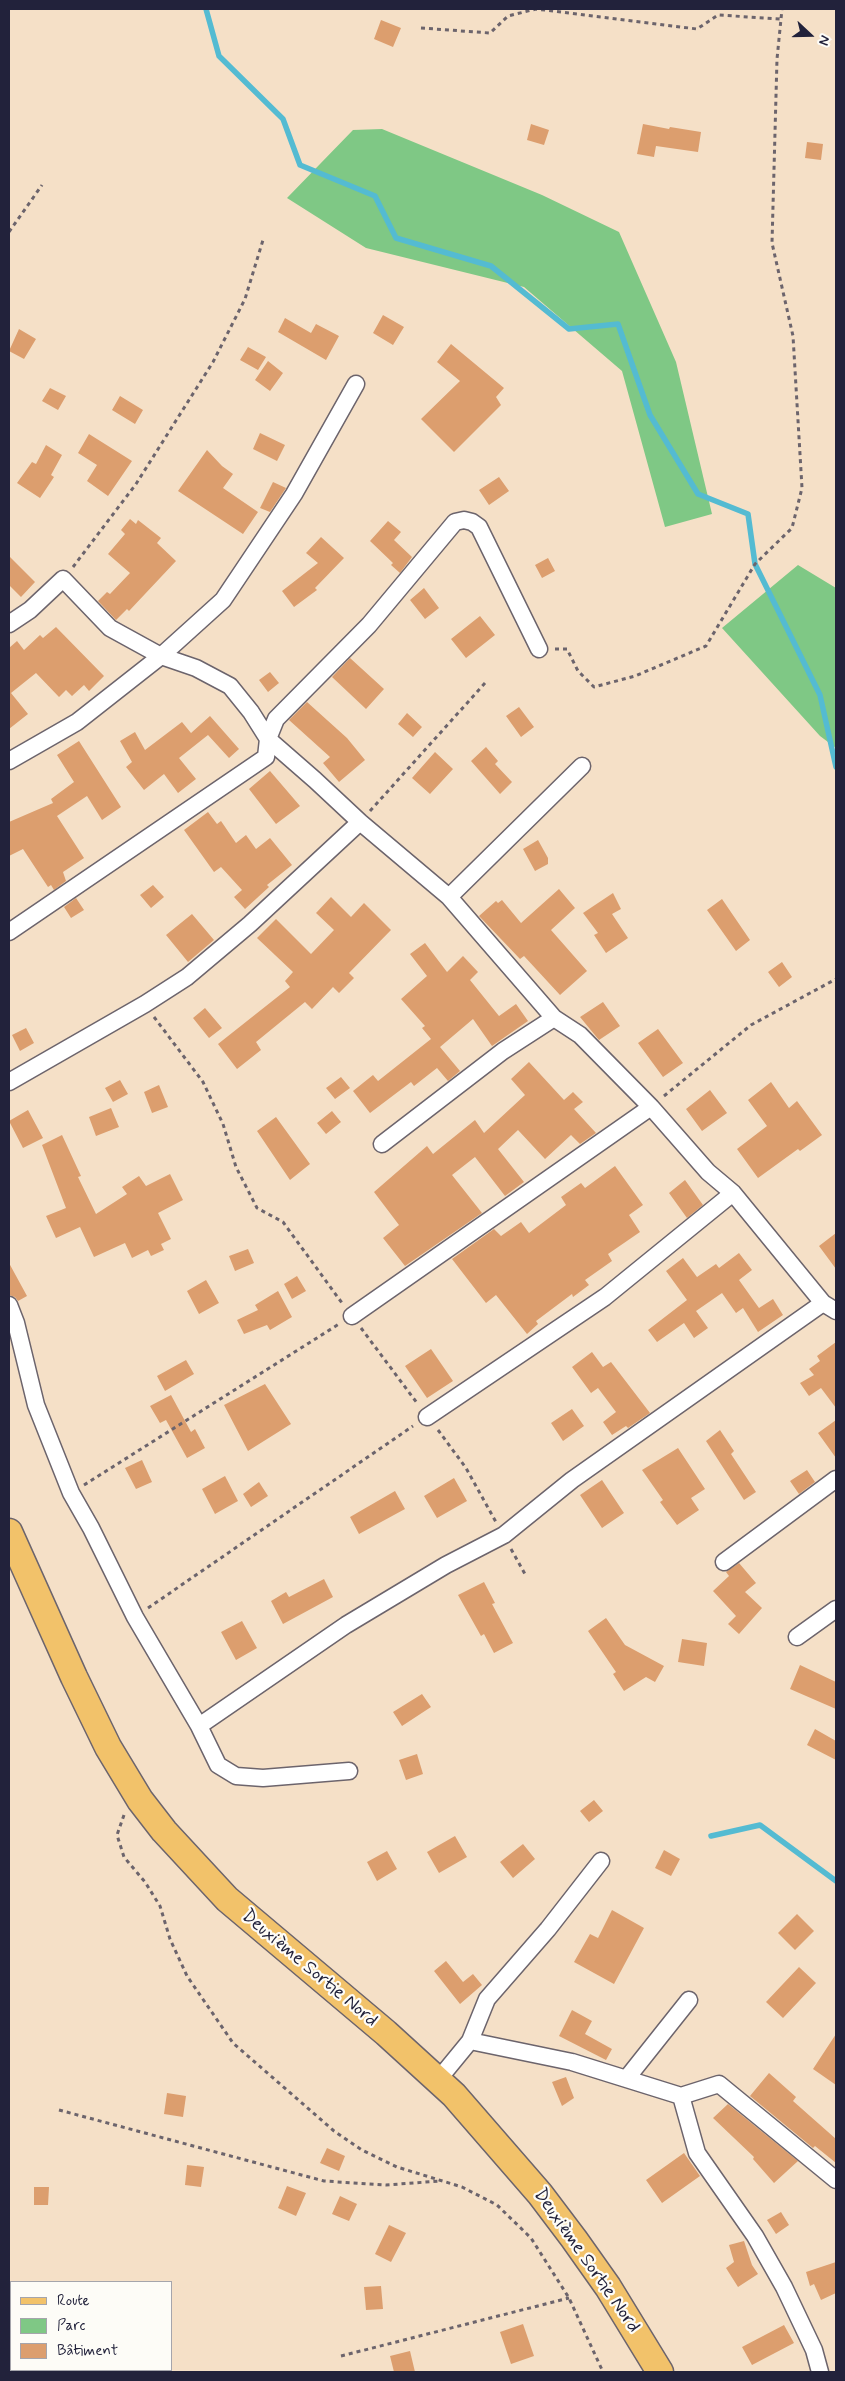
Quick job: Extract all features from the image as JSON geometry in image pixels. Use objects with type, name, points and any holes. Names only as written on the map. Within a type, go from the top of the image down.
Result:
[{"type":"main road","name":"Deuxième Sortie Nord","points":[[9,1532],[108,1747],[140,1800],[164,1831],[226,1899],[386,2033],[438,2080],[494,2139],[540,2194],[608,2287],[660,2372]]},
{"type":"street","points":[[9,761],[76,722],[161,656],[223,600],[294,494],[356,384]]},
{"type":"street","points":[[9,932],[266,757],[268,739],[276,719],[369,625],[455,522],[464,520],[472,522],[479,527],[539,649]]},
{"type":"street","points":[[9,624],[30,610],[63,579],[110,628],[161,656],[196,668],[230,686],[251,712],[268,739],[360,822],[449,897],[554,1018],[580,1035],[651,1107],[708,1172],[734,1194],[830,1307],[572,1480],[504,1535],[446,1566],[346,1625],[200,1726]]},
{"type":"street","points":[[449,897],[582,766]]},
{"type":"street","points":[[9,1082],[145,1004],[186,977],[220,950],[360,822]]},
{"type":"street","points":[[382,1144],[503,1051],[554,1018]]},
{"type":"street","points":[[352,1316],[651,1107]]},
{"type":"street","points":[[427,1417],[605,1297],[734,1194]]},
{"type":"street","points":[[9,1305],[16,1323],[36,1405],[71,1493],[91,1528],[135,1617],[200,1726],[218,1765],[236,1776],[263,1778],[349,1772]]},
{"type":"street","points":[[724,1562],[836,1479]]},
{"type":"street","points":[[797,1637],[836,1609]]},
{"type":"street","points":[[438,2080],[470,2041],[487,1999],[548,1929],[601,1861]]},
{"type":"street","points":[[627,2078],[689,2000]]},
{"type":"street","points":[[470,2041],[572,2062],[681,2096],[714,2084],[723,2086],[836,2180]]},
{"type":"street","points":[[681,2096],[697,2153],[755,2236],[784,2287],[814,2350],[820,2372]]},
{"type":"path","points":[[421,28],[490,33],[508,16],[536,9],[697,29],[718,15],[782,19]]},
{"type":"path","points":[[539,649],[567,649],[578,671],[594,687],[635,676],[706,646],[755,564],[792,528],[802,488],[793,336],[772,243],[777,59],[782,9]]},
{"type":"path","points":[[9,232],[42,185]]},
{"type":"path","points":[[63,579],[136,484],[213,362],[245,298],[263,240]]},
{"type":"path","points":[[360,822],[486,682]]},
{"type":"path","points":[[651,1107],[751,1025],[836,979]]},
{"type":"path","points":[[145,1004],[203,1082],[223,1124],[236,1167],[257,1208],[283,1222],[466,1468],[525,1574]]},
{"type":"path","points":[[71,1493],[352,1316]]},
{"type":"path","points":[[135,1617],[427,1417]]},
{"type":"path","points":[[140,1800],[122,1817],[117,1836],[124,1857],[145,1882],[160,1906],[170,1939],[187,1976],[233,2043],[334,2131],[362,2150],[397,2167],[462,2187],[497,2205],[531,2238],[569,2298],[603,2372]]},
{"type":"path","points":[[59,2110],[324,2181],[386,2185],[443,2181]]},
{"type":"path","points":[[341,2356],[569,2298]]},
{"type":"green space","points":[[382,129],[542,195],[619,232],[676,362],[712,514],[665,527],[622,371],[524,287],[366,248],[287,198],[353,130]]},
{"type":"green space","points":[[798,565],[836,588],[836,748],[820,736],[722,628]]},
{"type":"building","points":[[381,20],[401,28],[393,47],[374,39]]},
{"type":"building","points":[[531,124],[549,130],[544,145],[527,140]]},
{"type":"building","points":[[643,124],[701,132],[698,152],[656,146],[654,157],[637,154]]},
{"type":"building","points":[[807,142],[823,144],[821,160],[805,158]]},
{"type":"building","points":[[383,315],[404,327],[393,345],[373,333]]},
{"type":"building","points":[[285,318],[311,333],[316,324],[339,336],[326,360],[278,332]]},
{"type":"building","points":[[19,329],[36,339],[24,359],[9,351]]},
{"type":"building","points":[[451,344],[504,388],[496,397],[501,405],[454,452],[421,419],[460,381],[437,362]]},
{"type":"building","points":[[248,347],[266,357],[258,370],[240,360]]},
{"type":"building","points":[[268,361],[283,373],[270,391],[255,380]]},
{"type":"building","points":[[50,388],[66,396],[58,410],[42,401]]},
{"type":"building","points":[[120,396],[143,410],[135,424],[112,410]]},
{"type":"building","points":[[260,433],[285,445],[277,461],[253,449]]},
{"type":"building","points":[[89,434],[132,461],[108,496],[87,481],[97,465],[78,453]]},
{"type":"building","points":[[46,445],[62,455],[51,475],[54,477],[40,498],[17,483],[32,462],[36,464]]},
{"type":"building","points":[[207,450],[222,466],[233,474],[223,488],[258,512],[243,534],[178,491]]},
{"type":"building","points":[[499,477],[509,491],[489,505],[479,490]]},
{"type":"building","points":[[273,482],[286,488],[270,512],[260,508]]},
{"type":"building","points":[[130,519],[136,524],[138,520],[161,538],[157,543],[176,561],[129,611],[127,609],[116,620],[98,601],[107,592],[110,594],[130,573],[108,554],[125,534],[121,530]]},
{"type":"building","points":[[388,521],[401,532],[394,540],[412,557],[400,573],[391,565],[393,563],[370,541]]},
{"type":"building","points":[[321,537],[344,558],[315,588],[317,590],[294,607],[282,591],[318,563],[306,553]]},
{"type":"building","points":[[9,556],[35,582],[21,597],[9,585]]},
{"type":"building","points":[[548,558],[555,571],[542,578],[535,565]]},
{"type":"building","points":[[424,588],[439,608],[425,619],[410,600]]},
{"type":"building","points":[[480,616],[495,635],[466,658],[451,639]]},
{"type":"building","points":[[56,627],[104,676],[89,691],[84,685],[72,696],[66,690],[59,697],[36,673],[11,693],[28,714],[9,729],[9,648],[17,641],[24,650],[40,635],[43,638]]},
{"type":"building","points":[[350,658],[384,689],[366,709],[332,677]]},
{"type":"building","points":[[270,672],[279,683],[268,692],[259,680]]},
{"type":"building","points":[[307,702],[347,738],[365,760],[339,782],[323,763],[330,757],[289,720]]},
{"type":"building","points":[[519,707],[534,727],[521,737],[506,716]]},
{"type":"building","points":[[407,713],[422,727],[413,737],[398,724]]},
{"type":"building","points":[[210,716],[239,749],[229,758],[208,735],[179,758],[196,779],[178,793],[164,774],[144,790],[126,767],[132,762],[120,741],[135,732],[145,750],[182,722],[191,733]]},
{"type":"building","points":[[79,741],[121,807],[102,820],[87,796],[57,816],[84,858],[63,872],[66,881],[54,890],[51,885],[48,887],[23,849],[9,856],[9,822],[53,803],[51,799],[74,782],[57,755]]},
{"type":"building","points":[[486,747],[498,761],[495,764],[512,782],[500,794],[471,761]]},
{"type":"building","points":[[435,752],[453,769],[430,794],[412,778]]},
{"type":"building","points":[[270,771],[300,806],[276,824],[249,789]]},
{"type":"building","points":[[208,812],[217,824],[221,821],[236,843],[246,835],[256,849],[270,838],[292,865],[267,885],[269,887],[245,909],[234,897],[242,890],[221,867],[214,872],[184,830]]},
{"type":"building","points":[[538,840],[548,858],[548,864],[535,871],[523,849]]},
{"type":"building","points":[[153,885],[164,897],[151,908],[140,895]]},
{"type":"building","points":[[559,889],[575,908],[551,930],[587,971],[560,995],[524,956],[520,959],[479,916],[496,901],[498,903],[502,900],[521,923]]},
{"type":"building","points":[[613,893],[621,909],[612,914],[628,938],[606,953],[594,935],[598,933],[583,913]]},
{"type":"building","points":[[331,897],[351,917],[364,903],[391,930],[349,973],[354,978],[339,993],[333,987],[312,1009],[305,1002],[256,1042],[261,1050],[237,1069],[218,1044],[290,987],[285,981],[293,972],[257,938],[276,919],[311,954],[334,930],[316,913]]},
{"type":"building","points":[[76,898],[84,910],[71,918],[64,907]]},
{"type":"building","points":[[722,899],[750,940],[736,951],[707,910]]},
{"type":"building","points":[[192,914],[214,940],[188,962],[166,935]]},
{"type":"building","points":[[425,943],[447,972],[463,956],[478,972],[470,980],[499,1016],[516,1004],[528,1021],[492,1046],[473,1019],[440,1047],[460,1071],[448,1081],[437,1068],[414,1086],[411,1082],[370,1113],[353,1091],[373,1075],[378,1081],[431,1039],[422,1028],[425,1026],[401,999],[427,976],[410,954]]},
{"type":"building","points":[[782,962],[792,977],[779,987],[768,972]]},
{"type":"building","points":[[603,1002],[620,1026],[599,1040],[580,1017]]},
{"type":"building","points":[[205,1008],[222,1028],[209,1038],[193,1018]]},
{"type":"building","points":[[26,1028],[34,1043],[20,1051],[12,1035]]},
{"type":"building","points":[[658,1029],[683,1063],[663,1077],[638,1043]]},
{"type":"building","points":[[529,1062],[564,1100],[573,1092],[583,1102],[574,1109],[596,1133],[580,1144],[571,1135],[545,1159],[518,1130],[498,1149],[524,1182],[505,1196],[475,1157],[452,1175],[482,1213],[405,1266],[383,1238],[399,1225],[374,1192],[427,1146],[433,1154],[475,1120],[484,1133],[525,1095],[511,1079]]},
{"type":"building","points":[[341,1077],[350,1088],[335,1099],[326,1088]]},
{"type":"building","points":[[120,1080],[128,1094],[113,1102],[105,1088]]},
{"type":"building","points":[[771,1082],[789,1108],[797,1101],[822,1135],[800,1151],[798,1149],[758,1178],[737,1149],[767,1126],[748,1100]]},
{"type":"building","points":[[159,1085],[168,1107],[152,1113],[144,1092]]},
{"type":"building","points":[[710,1090],[727,1113],[702,1131],[686,1109]]},
{"type":"building","points":[[111,1108],[119,1127],[96,1136],[89,1117]]},
{"type":"building","points":[[28,1110],[43,1138],[23,1148],[9,1121]]},
{"type":"building","points":[[332,1111],[341,1122],[326,1134],[317,1123]]},
{"type":"building","points":[[276,1117],[310,1164],[290,1180],[257,1131]]},
{"type":"building","points":[[62,1135],[81,1176],[78,1177],[96,1214],[127,1194],[122,1187],[139,1176],[146,1186],[170,1174],[183,1200],[158,1213],[171,1239],[161,1244],[164,1250],[151,1256],[148,1250],[132,1258],[125,1243],[94,1257],[80,1227],[56,1238],[46,1216],[66,1208],[42,1145]]},
{"type":"building","points":[[615,1166],[643,1205],[629,1215],[640,1232],[608,1254],[612,1261],[585,1280],[589,1285],[573,1297],[572,1294],[536,1321],[538,1324],[527,1334],[496,1295],[486,1303],[452,1259],[494,1229],[501,1236],[521,1222],[529,1233],[566,1205],[561,1197],[581,1183],[585,1188]]},
{"type":"building","points":[[685,1180],[703,1205],[687,1218],[669,1193]]},
{"type":"building","points":[[836,1233],[836,1269],[819,1246]]},
{"type":"building","points":[[248,1249],[254,1263],[235,1271],[229,1256]]},
{"type":"building","points":[[739,1253],[752,1270],[739,1280],[759,1308],[773,1299],[783,1315],[758,1332],[743,1308],[736,1313],[722,1293],[696,1311],[708,1328],[694,1338],[684,1323],[657,1342],[648,1330],[687,1300],[666,1271],[683,1258],[697,1277],[716,1264],[719,1268]]},
{"type":"building","points":[[9,1263],[27,1296],[18,1301],[15,1297],[9,1295]]},
{"type":"building","points":[[297,1276],[306,1291],[292,1299],[284,1284]]},
{"type":"building","points":[[206,1280],[219,1303],[199,1314],[187,1291]]},
{"type":"building","points":[[278,1291],[292,1317],[270,1330],[267,1325],[244,1334],[237,1320],[258,1310],[255,1305]]},
{"type":"building","points":[[836,1342],[836,1408],[821,1388],[809,1396],[800,1383],[814,1375],[809,1369],[820,1361],[817,1356]]},
{"type":"building","points":[[431,1349],[453,1381],[427,1398],[405,1366]]},
{"type":"building","points":[[592,1352],[603,1367],[611,1362],[650,1413],[628,1428],[626,1426],[612,1435],[603,1422],[616,1412],[598,1388],[591,1393],[572,1367]]},
{"type":"building","points":[[186,1360],[194,1374],[165,1391],[157,1376]]},
{"type":"building","points":[[265,1384],[291,1424],[248,1451],[224,1405]]},
{"type":"building","points":[[171,1395],[191,1432],[195,1429],[205,1448],[187,1458],[166,1420],[160,1423],[150,1406]]},
{"type":"building","points":[[572,1409],[584,1426],[563,1441],[551,1423]]},
{"type":"building","points":[[836,1420],[836,1458],[818,1433]]},
{"type":"building","points":[[720,1430],[734,1451],[731,1454],[756,1492],[744,1500],[706,1441]]},
{"type":"building","points":[[678,1448],[705,1489],[691,1498],[699,1510],[677,1525],[660,1502],[663,1500],[642,1470]]},
{"type":"building","points":[[142,1460],[152,1482],[136,1489],[125,1468]]},
{"type":"building","points":[[807,1470],[815,1482],[799,1494],[790,1481]]},
{"type":"building","points":[[225,1476],[238,1501],[215,1514],[202,1489]]},
{"type":"building","points":[[454,1478],[467,1501],[437,1518],[424,1496]]},
{"type":"building","points":[[602,1480],[624,1513],[602,1528],[580,1495]]},
{"type":"building","points":[[259,1482],[268,1496],[251,1507],[243,1494]]},
{"type":"building","points":[[395,1491],[405,1509],[359,1534],[350,1517]]},
{"type":"building","points":[[739,1563],[756,1583],[745,1592],[762,1608],[739,1634],[728,1624],[736,1616],[713,1591],[729,1576],[726,1572]]},
{"type":"building","points":[[324,1579],[333,1597],[283,1624],[271,1601],[286,1592],[289,1597]]},
{"type":"building","points":[[484,1582],[495,1603],[492,1604],[513,1643],[494,1653],[484,1634],[481,1636],[458,1595]]},
{"type":"building","points":[[606,1618],[625,1645],[664,1666],[655,1682],[646,1677],[624,1691],[613,1674],[616,1672],[588,1631]]},
{"type":"building","points":[[242,1621],[257,1648],[236,1660],[221,1632]]},
{"type":"building","points":[[682,1639],[707,1643],[704,1666],[678,1662]]},
{"type":"building","points":[[800,1665],[836,1682],[836,1709],[790,1689]]},
{"type":"building","points":[[422,1694],[431,1707],[402,1726],[393,1712]]},
{"type":"building","points":[[815,1729],[836,1741],[836,1760],[807,1745]]},
{"type":"building","points":[[417,1754],[423,1774],[406,1780],[399,1760]]},
{"type":"building","points":[[594,1800],[603,1811],[589,1822],[580,1811]]},
{"type":"building","points":[[455,1836],[467,1857],[439,1873],[427,1852]]},
{"type":"building","points":[[523,1844],[535,1859],[513,1878],[500,1862]]},
{"type":"building","points":[[664,1850],[680,1859],[671,1876],[655,1868]]},
{"type":"building","points":[[387,1851],[397,1869],[377,1881],[367,1862]]},
{"type":"building","points":[[612,1910],[644,1928],[614,1984],[574,1962],[590,1934],[598,1938]]},
{"type":"building","points":[[797,1914],[814,1931],[795,1950],[778,1933]]},
{"type":"building","points":[[446,1961],[463,1982],[473,1974],[482,1985],[460,2004],[434,1971]]},
{"type":"building","points":[[799,1967],[816,1983],[783,2018],[766,2002]]},
{"type":"building","points":[[572,2010],[592,2021],[585,2034],[612,2049],[606,2060],[559,2036]]},
{"type":"building","points":[[836,2034],[836,2085],[813,2069]]},
{"type":"building","points":[[769,2073],[796,2097],[793,2101],[836,2139],[836,2163],[815,2146],[813,2148],[750,2096]]},
{"type":"building","points":[[566,2077],[574,2098],[562,2106],[552,2082]]},
{"type":"building","points":[[167,2093],[186,2096],[183,2117],[164,2114]]},
{"type":"building","points":[[728,2104],[798,2161],[774,2183],[753,2159],[754,2157],[713,2118]]},
{"type":"building","points":[[327,2148],[345,2156],[339,2171],[320,2163]]},
{"type":"building","points":[[684,2153],[700,2176],[662,2203],[646,2180]]},
{"type":"building","points":[[187,2165],[204,2167],[201,2187],[185,2185]]},
{"type":"building","points":[[287,2186],[306,2193],[296,2216],[278,2208]]},
{"type":"building","points":[[34,2187],[49,2187],[48,2205],[34,2205]]},
{"type":"building","points":[[340,2196],[357,2204],[349,2221],[332,2214]]},
{"type":"building","points":[[781,2212],[789,2225],[776,2234],[767,2220]]},
{"type":"building","points":[[389,2225],[406,2233],[391,2262],[375,2254]]},
{"type":"building","points":[[744,2241],[752,2265],[758,2274],[738,2287],[726,2268],[734,2262],[729,2245]]},
{"type":"building","points":[[836,2262],[836,2293],[821,2300],[814,2284],[810,2286],[806,2272]]},
{"type":"building","points":[[381,2286],[383,2309],[366,2310],[364,2287]]},
{"type":"building","points":[[523,2324],[534,2356],[511,2364],[500,2332]]},
{"type":"building","points":[[784,2325],[794,2343],[752,2365],[742,2347]]},
{"type":"building","points":[[410,2351],[415,2372],[394,2372],[390,2356]]},
{"type":"waterway","points":[[206,9],[219,56],[283,119],[300,165],[375,196],[396,238],[491,266],[569,329],[618,324],[650,415],[698,494],[748,514],[755,564],[820,695],[836,767]]},
{"type":"waterway","points":[[711,1836],[760,1825],[836,1881]]}]
